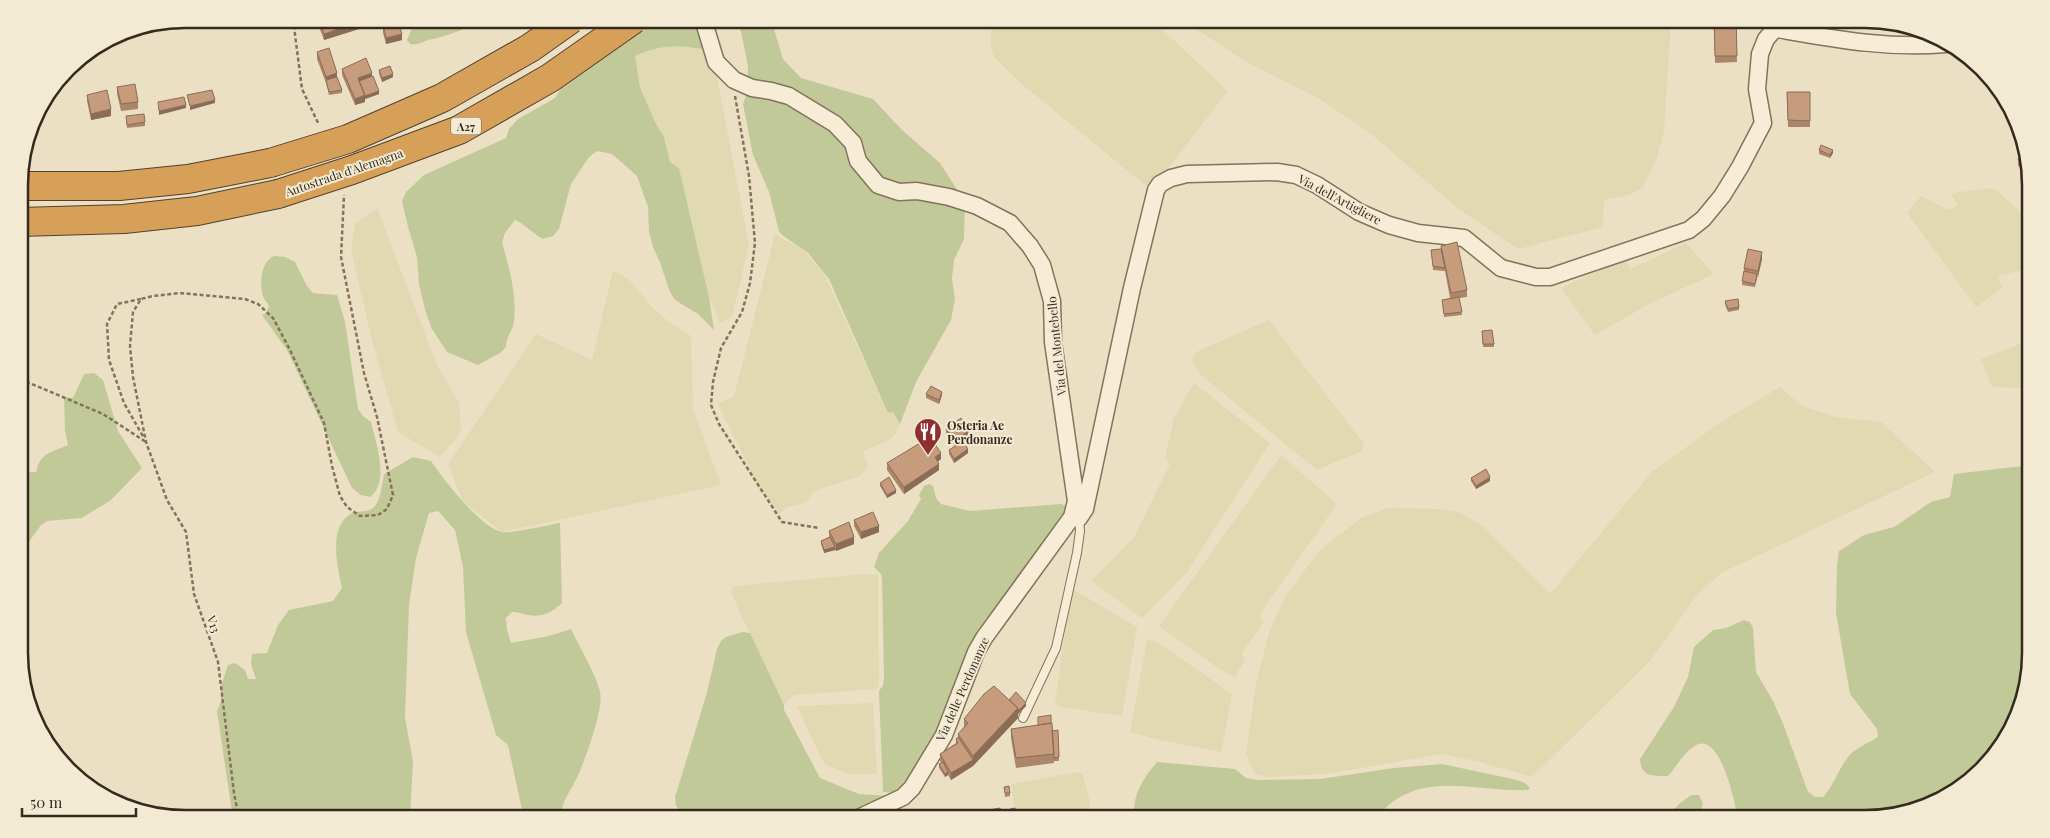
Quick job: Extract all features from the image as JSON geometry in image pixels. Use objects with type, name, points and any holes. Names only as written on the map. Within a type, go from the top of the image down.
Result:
[{"type":"highway","points":[[28,186],[119,186],[188,179],[270,163],[348,140],[442,98],[530,48],[558,28]]},
{"type":"highway","name":"Autostrada d'Alemagna","points":[[28,222],[124,219],[188,212],[278,194],[352,170],[459,130],[550,78],[621,28]]},
{"type":"street","name":"Via del Montebello","points":[[706,28],[716,62],[734,80],[752,88],[789,96],[835,124],[853,143],[858,161],[878,186],[899,192],[917,191],[949,197],[977,206],[1010,223],[1030,246],[1042,265],[1052,301],[1053,342],[1076,501],[1076,517]]},
{"type":"street","name":"Via dell'Artigliere","points":[[1076,517],[1085,509],[1132,288],[1156,190],[1160,184],[1171,178],[1187,174],[1276,172],[1296,175],[1316,185],[1358,212],[1388,225],[1418,233],[1464,238],[1501,268],[1536,278],[1550,277],[1689,230],[1707,215],[1740,167],[1763,123],[1757,89],[1758,72],[1766,39],[1777,28],[1872,44],[1906,46],[1936,45]]},
{"type":"street","name":"Via delle Perdonanze","points":[[875,810],[903,797],[912,788],[944,735],[976,652],[984,638],[1076,517]]},
{"type":"lane","points":[[1023,718],[1056,648],[1077,553],[1080,531],[1076,517]]},
{"type":"path","points":[[294,28],[302,90],[324,133]]},
{"type":"path","points":[[734,80],[734,91],[749,176],[755,243],[750,283],[742,312],[721,348],[713,382],[711,405],[720,424],[782,522],[819,528]]},
{"type":"path","points":[[146,442],[124,403],[109,360],[107,324],[118,304],[152,296],[180,293],[245,299],[258,304],[273,318],[290,350],[324,423],[340,496],[347,506],[360,516],[378,515],[387,509],[393,495],[377,417],[364,373],[341,257],[344,192]]},
{"type":"path","points":[[141,299],[133,312],[130,346],[132,377],[146,442]]},
{"type":"path","points":[[28,382],[103,414],[146,442]]},
{"type":"path","name":"V13","points":[[146,442],[167,500],[186,532],[194,594],[218,662],[237,810]]},
{"type":"shaded area","points":[[991,28],[1161,28],[1228,91],[1151,190],[1023,85],[995,58],[991,50]]},
{"type":"shaded area","points":[[1195,28],[1670,28],[1664,131],[1656,161],[1643,187],[1630,195],[1604,200],[1603,227],[1518,249],[1460,210],[1371,134],[1320,99],[1246,62]]},
{"type":"shaded area","points":[[667,45],[688,46],[712,51],[749,245],[732,317],[720,323],[709,297],[679,168],[670,162],[664,137],[655,122],[640,87],[635,56]]},
{"type":"shaded area","points":[[1994,188],[2022,214],[2022,270],[1998,276],[2002,288],[1976,307],[1907,213],[1921,196],[1949,210],[1957,205],[1951,193]]},
{"type":"shaded area","points":[[377,208],[437,365],[459,403],[461,432],[440,457],[398,432],[372,341],[351,249],[355,224]]},
{"type":"shaded area","points":[[775,234],[804,251],[824,274],[888,413],[893,412],[900,424],[895,435],[887,441],[863,451],[868,467],[860,476],[820,489],[813,493],[805,503],[787,507],[779,514],[757,483],[717,403],[734,397]]},
{"type":"shaded area","points":[[1686,243],[1714,274],[1651,303],[1595,335],[1561,288],[1624,259],[1631,269]]},
{"type":"shaded area","points":[[613,270],[630,281],[655,310],[669,322],[691,336],[693,409],[721,485],[502,532],[463,502],[448,464],[536,334],[592,360]]},
{"type":"shaded area","points":[[1269,320],[1363,443],[1362,451],[1317,470],[1201,375],[1191,360],[1196,352]]},
{"type":"shaded area","points":[[2022,343],[2022,388],[1992,387],[1981,359]]},
{"type":"shaded area","points":[[1194,383],[1270,443],[1187,572],[1142,618],[1091,581],[1134,537],[1170,464],[1165,458],[1174,418]]},
{"type":"shaded area","points":[[1780,387],[1802,406],[1837,417],[1881,422],[1935,472],[1721,573],[1697,595],[1650,661],[1532,777],[1480,762],[1442,754],[1327,774],[1268,777],[1255,774],[1246,754],[1256,684],[1269,633],[1284,598],[1319,551],[1361,518],[1388,508],[1440,509],[1461,513],[1483,526],[1550,594],[1652,472],[1718,424]]},
{"type":"shaded area","points":[[1281,455],[1337,504],[1264,608],[1260,616],[1263,623],[1242,653],[1245,659],[1235,677],[1221,670],[1159,626]]},
{"type":"shaded area","points":[[864,574],[878,575],[879,686],[874,689],[796,695],[784,705],[739,611],[731,591],[734,586]]},
{"type":"shaded area","points":[[1071,588],[1137,627],[1122,716],[1061,707],[1055,704]]},
{"type":"shaded area","points":[[1147,640],[1156,641],[1232,694],[1221,752],[1130,732]]},
{"type":"shaded area","points":[[873,703],[877,774],[848,774],[826,765],[797,706]]},
{"type":"shaded area","points":[[1079,772],[1083,775],[1090,802],[1090,810],[1015,810],[1011,784]]},
{"type":"green space","points":[[412,28],[467,28],[419,44],[410,44],[407,40]]},
{"type":"green space","points":[[644,28],[703,28],[712,51],[673,46],[635,56],[640,87],[655,122],[664,137],[670,162],[679,168],[709,297],[714,330],[698,314],[675,300],[670,292],[653,247],[649,232],[648,207],[637,176],[612,154],[597,151],[589,157],[571,184],[559,229],[553,236],[543,239],[515,220],[505,233],[502,242],[512,281],[515,311],[513,325],[506,347],[500,353],[478,365],[447,352],[432,329],[425,310],[419,284],[417,257],[402,201],[406,192],[424,175],[506,138],[509,129],[518,119],[555,98],[564,84]]},
{"type":"green space","points":[[739,28],[774,28],[783,59],[801,78],[873,99],[902,130],[940,163],[965,202],[964,239],[954,260],[952,279],[955,299],[951,320],[916,382],[900,424],[893,412],[888,413],[829,279],[808,253],[779,231],[769,192],[753,155],[743,104],[747,92],[748,66]]},
{"type":"green space","points":[[274,256],[285,257],[295,262],[307,286],[313,293],[337,295],[345,322],[358,409],[371,422],[380,462],[379,482],[376,490],[370,497],[361,495],[352,488],[287,350],[262,315],[266,313],[269,306],[263,297],[262,273],[266,263]]},
{"type":"green space","points":[[94,373],[103,380],[118,431],[142,468],[111,500],[82,518],[47,521],[41,525],[28,543],[28,472],[36,472],[41,460],[47,454],[68,445],[65,431],[64,397],[73,398],[84,374]]},
{"type":"green space","points":[[413,457],[431,461],[473,513],[493,529],[502,532],[521,531],[560,523],[562,603],[551,612],[542,615],[533,616],[512,612],[506,618],[511,643],[549,636],[571,629],[598,685],[601,699],[594,732],[586,756],[562,810],[522,810],[508,745],[496,735],[466,632],[463,567],[455,530],[438,511],[429,513],[416,558],[409,605],[405,718],[413,761],[410,810],[232,810],[217,711],[221,701],[221,686],[228,665],[235,663],[245,670],[248,679],[256,679],[251,664],[252,654],[267,653],[278,625],[289,610],[333,601],[342,588],[336,549],[338,530],[352,513],[369,510],[374,507],[380,496],[384,474]]},
{"type":"green space","points":[[2022,466],[2021,674],[2014,704],[2006,723],[1996,741],[1977,765],[1944,790],[1916,802],[1876,810],[1736,810],[1730,784],[1718,757],[1711,747],[1703,743],[1689,750],[1668,776],[1652,775],[1645,772],[1640,759],[1674,707],[1688,677],[1694,647],[1713,630],[1726,628],[1744,620],[1750,622],[1753,628],[1756,672],[1773,701],[1784,726],[1808,792],[1815,797],[1823,797],[1851,754],[1878,737],[1877,729],[1850,694],[1836,613],[1839,551],[1864,535],[1894,527],[1931,502],[1950,497],[1954,474]]},
{"type":"green space","points":[[929,484],[933,486],[936,498],[941,504],[970,511],[1061,504],[1067,506],[1064,521],[1020,587],[901,793],[883,792],[879,691],[883,685],[884,678],[882,579],[881,574],[874,567],[879,553],[908,521],[921,499],[919,495],[924,486]]},
{"type":"green space","points":[[742,632],[750,633],[784,705],[784,710],[820,778],[859,794],[890,796],[873,810],[680,810],[676,806],[675,797],[706,696],[717,649],[721,641],[726,637]]},
{"type":"green space","points":[[1157,762],[1235,769],[1246,778],[1259,780],[1320,779],[1394,768],[1442,764],[1517,780],[1525,783],[1530,788],[1528,790],[1511,790],[1443,786],[1426,788],[1394,801],[1383,810],[1134,810],[1136,795]]},
{"type":"green space","points":[[1691,795],[1699,795],[1703,804],[1701,810],[1673,810]]},
{"type":"building","points":[[322,28],[342,28],[324,34]]},
{"type":"building","points":[[384,28],[400,28],[402,34],[386,38]]},
{"type":"building","points":[[1714,28],[1736,28],[1737,56],[1715,56]]},
{"type":"building","points":[[329,48],[337,73],[326,77],[317,52]]},
{"type":"building","points":[[366,58],[372,73],[358,78],[365,95],[355,99],[342,69]]},
{"type":"building","points":[[390,66],[393,74],[382,78],[379,70]]},
{"type":"building","points":[[373,76],[379,91],[365,96],[359,81]]},
{"type":"building","points":[[337,77],[342,90],[329,92],[326,80]]},
{"type":"building","points":[[135,84],[138,102],[121,104],[117,87]]},
{"type":"building","points":[[107,90],[111,109],[91,114],[87,95]]},
{"type":"building","points":[[212,90],[215,100],[190,106],[187,95]]},
{"type":"building","points":[[1787,92],[1810,92],[1810,121],[1788,120]]},
{"type":"building","points":[[184,97],[186,105],[159,111],[158,102]]},
{"type":"building","points":[[144,114],[145,122],[127,125],[126,116]]},
{"type":"building","points":[[1821,145],[1833,150],[1830,155],[1819,150]]},
{"type":"building","points":[[1457,242],[1467,290],[1451,293],[1441,246]]},
{"type":"building","points":[[1441,249],[1445,268],[1433,266],[1431,250]]},
{"type":"building","points":[[1748,249],[1762,252],[1758,271],[1744,268]]},
{"type":"building","points":[[1744,271],[1757,274],[1755,284],[1742,281]]},
{"type":"building","points":[[1459,297],[1462,312],[1444,314],[1442,300]]},
{"type":"building","points":[[1738,299],[1739,307],[1728,309],[1725,301]]},
{"type":"building","points":[[1492,330],[1494,344],[1483,344],[1482,331]]},
{"type":"building","points":[[931,386],[942,392],[939,400],[926,394]]},
{"type":"building","points":[[961,418],[970,430],[960,437],[968,449],[954,459],[949,450],[957,445],[946,429]]},
{"type":"building","points":[[930,437],[941,453],[935,457],[939,464],[904,487],[887,463]]},
{"type":"building","points":[[1486,469],[1490,477],[1476,486],[1471,478]]},
{"type":"building","points":[[889,477],[896,490],[887,495],[880,483]]},
{"type":"building","points":[[873,512],[879,526],[861,532],[854,520]]},
{"type":"building","points":[[849,522],[854,537],[836,544],[829,531]]},
{"type":"building","points":[[830,537],[835,547],[824,550],[821,541]]},
{"type":"building","points":[[994,686],[1018,708],[973,756],[958,734],[968,723],[964,719],[984,694]]},
{"type":"building","points":[[1016,692],[1026,703],[1018,711],[1018,708],[1009,700]]},
{"type":"building","points":[[1051,715],[1051,723],[1038,725],[1038,717]]},
{"type":"building","points":[[1052,723],[1054,754],[1016,758],[1011,729]]},
{"type":"building","points":[[1058,730],[1059,757],[1054,758],[1052,731]]},
{"type":"building","points":[[958,737],[973,760],[951,773],[940,754],[958,743],[956,739]]},
{"type":"building","points":[[943,762],[948,772],[945,774],[939,764]]},
{"type":"building","points":[[1009,786],[1010,793],[1005,793],[1004,787]]},
{"type":"place","name":"Osteria Ae Perdonanze","points":[[928,456]]}]
